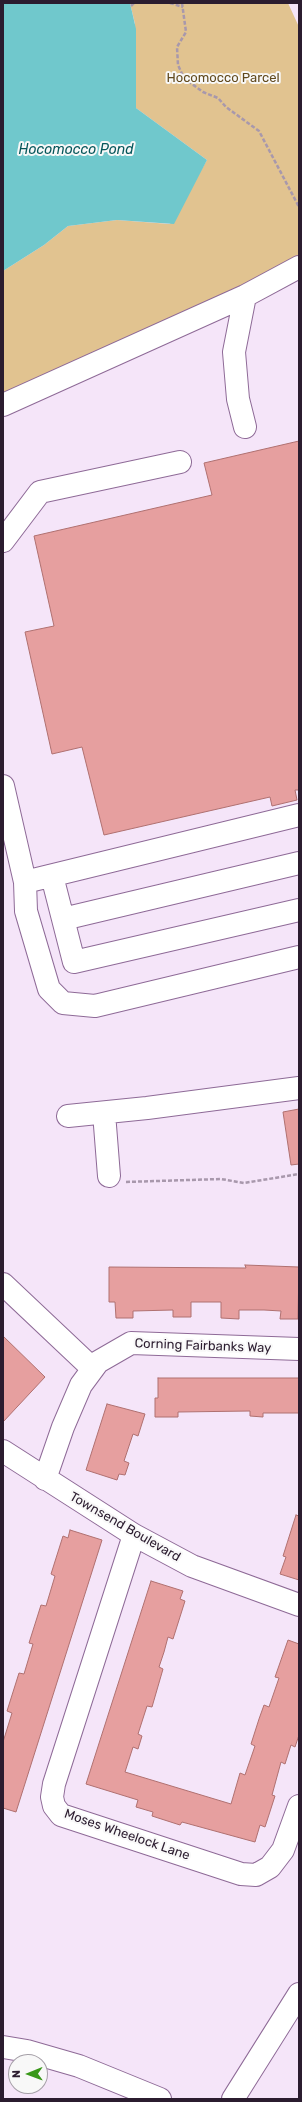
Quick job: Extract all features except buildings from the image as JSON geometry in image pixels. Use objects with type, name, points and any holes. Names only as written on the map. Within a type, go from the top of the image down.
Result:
[{"type":"street","points":[[3,405],[245,296],[299,267]]},
{"type":"street","points":[[245,296],[234,352],[238,399],[245,427]]},
{"type":"street","points":[[3,541],[40,492],[180,462]]},
{"type":"street","points":[[3,786],[25,882],[26,911],[49,989],[63,1003],[94,1006],[299,958]]},
{"type":"street","points":[[25,882],[299,815]]},
{"type":"street","points":[[63,919],[299,863]]},
{"type":"street","points":[[52,876],[74,962],[299,910]]},
{"type":"street","points":[[68,1116],[104,1113],[299,1088]]},
{"type":"street","points":[[104,1113],[109,1176]]},
{"type":"street","points":[[3,1284],[93,1369]]},
{"type":"street","name":"Corning Fairbanks Way","points":[[45,1480],[63,1427],[78,1392],[98,1362],[131,1343],[299,1349]]},
{"type":"street","name":"Townsend Boulevard","points":[[3,1451],[45,1480],[134,1535],[192,1566],[299,1605]]},
{"type":"street","name":"Moses Wheelock Lane","points":[[134,1535],[54,1784],[52,1797],[54,1806],[61,1815],[241,1874],[256,1875],[270,1867],[283,1850],[299,1806]]},
{"type":"street","points":[[233,2099],[299,1994]]},
{"type":"street","points":[[3,2047],[27,2051],[79,2066],[160,2099]]},
{"type":"path","points":[[131,6],[134,3]]},
{"type":"path","points":[[170,3],[183,7]]},
{"type":"path","points":[[182,3],[186,32],[177,47],[178,65],[182,74],[188,81],[203,92],[218,98],[226,107],[259,131],[299,207]]},
{"type":"path","points":[[109,1176],[128,1183],[221,1179],[244,1183],[299,1174]]},
{"type":"green space","name":"Hocomocco Parcel","points":[[130,3],[288,3],[299,27],[299,267],[3,397],[3,271],[44,245],[68,226],[117,220],[170,224],[207,160],[136,108],[135,24]]},
{"type":"water","name":"Hocomocco Pond","points":[[3,3],[130,3],[136,29],[136,108],[207,160],[174,224],[117,220],[68,226],[44,245],[3,271]]}]
